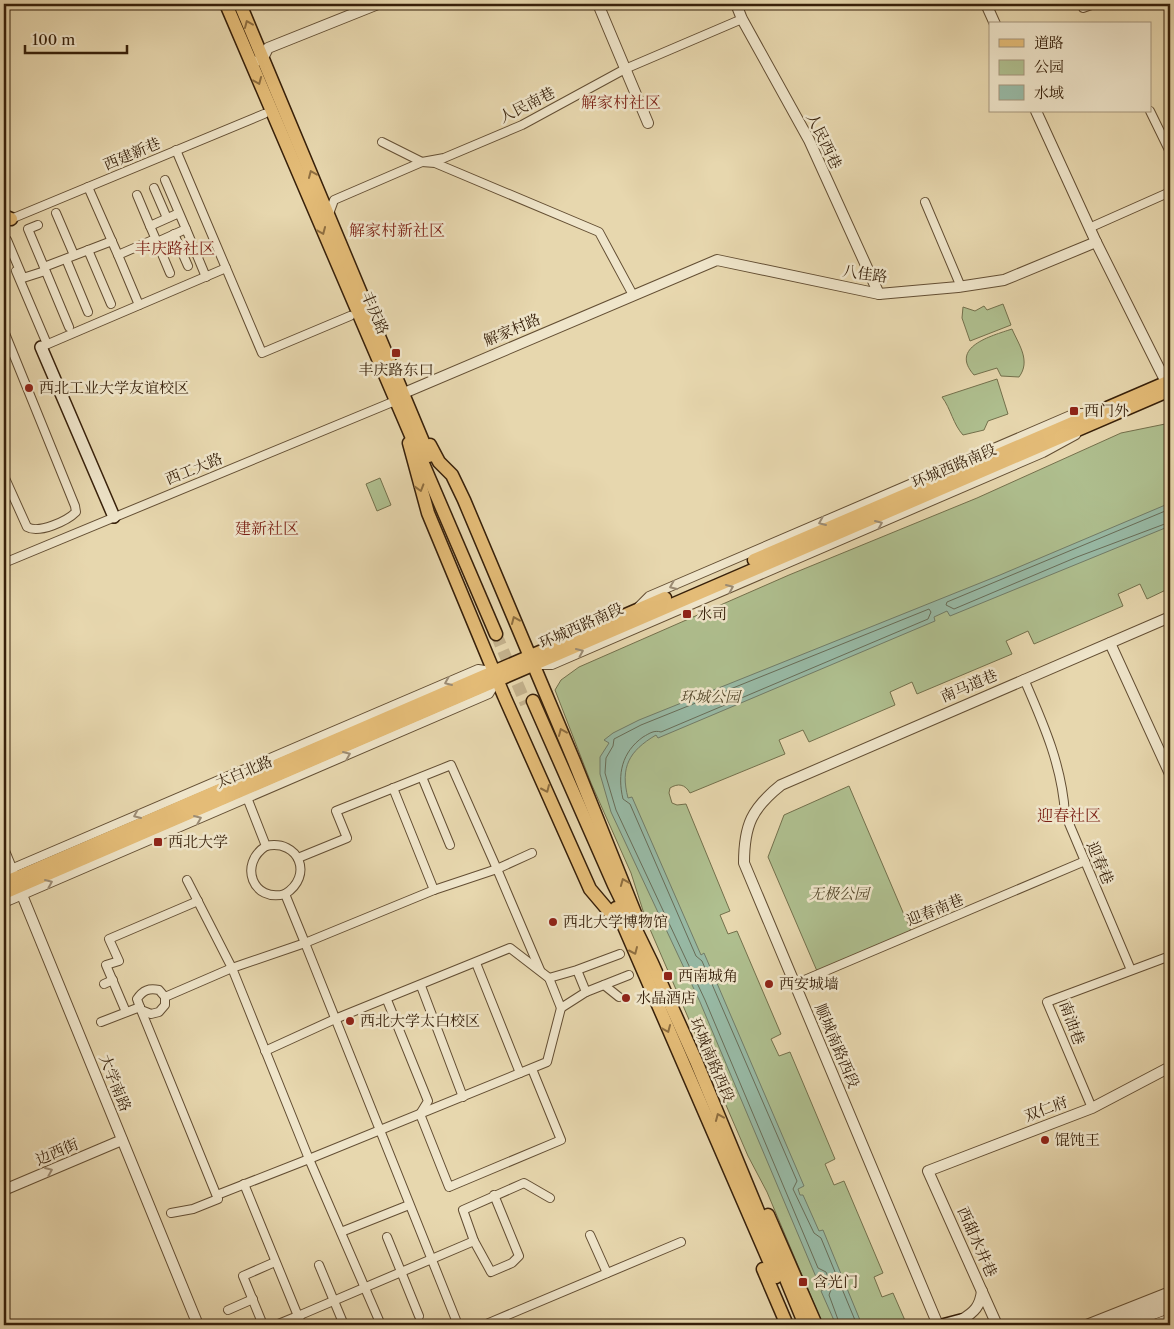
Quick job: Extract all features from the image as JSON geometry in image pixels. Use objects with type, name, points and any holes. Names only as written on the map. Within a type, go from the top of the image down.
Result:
[{"type":"main road","name":"丰庆路","points":[[226,4],[257,61],[329,214],[399,401],[413,412],[500,633],[426,467],[257,61],[240,4]]},
{"type":"main road","points":[[44,346],[114,518]]},
{"type":"main road","name":"环城西路南段","points":[[532,660],[669,606],[1085,428],[1157,395],[1169,385]]},
{"type":"main road","name":"环城西路南段","points":[[496,676],[635,610],[1094,413],[1169,385]]},
{"type":"main road","points":[[399,401],[428,513],[496,676],[590,889],[627,933]]},
{"type":"main road","points":[[413,412],[439,462],[452,475],[532,660],[627,889],[639,922],[644,946]]},
{"type":"main road","name":"太白北路","points":[[12,881],[246,794],[496,676]]},
{"type":"main road","name":"太白北路","points":[[4,893],[12,881],[496,676]]},
{"type":"main road","name":"环城南路西段","points":[[796,1325],[714,1138],[530,703],[644,946],[738,1162],[805,1325]]},
{"type":"main road","name":"环城南路西段","points":[[714,1138],[742,1218],[787,1325]]},
{"type":"main road","points":[[738,1162],[760,1196],[816,1325]]},
{"type":"main road","points":[[1102,1325],[1170,1298]]},
{"type":"main road","points":[[1123,1325],[1170,1307]]},
{"type":"main road","points":[[942,1325],[965,1324]]},
{"type":"street","points":[[257,61],[268,48],[378,4]]},
{"type":"street","points":[[598,4],[648,123]]},
{"type":"street","name":"人民西巷","points":[[736,4],[809,140],[879,294]]},
{"type":"street","points":[[986,4],[995,22]]},
{"type":"street","points":[[1083,8],[1094,4]]},
{"type":"street","name":"人民南巷","points":[[329,214],[334,200],[422,162],[444,158],[522,124],[626,69],[742,18]]},
{"type":"street","points":[[1036,112],[1089,228],[1169,385]]},
{"type":"street","points":[[1150,112],[1170,152]]},
{"type":"street","name":"西建新巷","points":[[7,218],[88,187],[264,114]]},
{"type":"street","points":[[382,142],[422,162],[435,163],[600,232],[633,295]]},
{"type":"street","points":[[176,150],[262,354],[350,316]]},
{"type":"street","points":[[165,180],[206,277]]},
{"type":"street","points":[[88,187],[139,305]]},
{"type":"street","points":[[154,188],[167,218]]},
{"type":"street","points":[[1089,228],[1170,192]]},
{"type":"street","points":[[137,195],[170,273]]},
{"type":"street","points":[[925,202],[961,287]]},
{"type":"street","points":[[56,213],[74,255]]},
{"type":"street","points":[[150,226],[179,214]]},
{"type":"street","points":[[38,225],[28,229],[68,326]]},
{"type":"street","points":[[118,255],[186,229]]},
{"type":"street","points":[[174,234],[188,266]]},
{"type":"street","points":[[7,240],[23,278],[74,255],[112,241]]},
{"type":"street","name":"八佳路","points":[[633,295],[717,260],[879,294],[961,287],[1004,280],[1096,242]]},
{"type":"street","points":[[88,250],[111,304]]},
{"type":"street","points":[[66,259],[88,312]]},
{"type":"street","points":[[16,271],[44,346],[226,268]]},
{"type":"street","name":"解家村路","points":[[399,401],[633,295]]},
{"type":"street","points":[[4,331],[76,512],[44,528],[27,528],[4,476]]},
{"type":"street","name":"西工大路","points":[[4,563],[399,401]]},
{"type":"street","name":"环城西路南段","points":[[532,660],[552,665],[1043,453],[1071,439],[1085,428]]},
{"type":"street","points":[[655,620],[669,606]]},
{"type":"street","name":"南马道巷","points":[[781,785],[1170,616]]},
{"type":"street","points":[[1110,643],[1167,754],[1170,774]]},
{"type":"street","name":"迎春巷","points":[[1024,679],[1057,760],[1063,789],[1065,814],[1131,970]]},
{"type":"street","points":[[298,858],[347,838],[336,811],[451,765],[540,970]]},
{"type":"street","points":[[422,776],[450,845]]},
{"type":"street","name":"顺城南路西段","points":[[781,785],[763,799],[750,818],[744,840],[744,863],[938,1325]]},
{"type":"street","points":[[393,788],[434,890]]},
{"type":"street","points":[[246,794],[266,846]]},
{"type":"street","points":[[280,845],[289,848],[298,858],[301,869],[300,877],[293,889],[285,894],[274,896],[264,893],[252,879],[250,872],[253,859],[266,846],[280,845]]},
{"type":"street","name":"大学南路","points":[[4,851],[12,881],[198,1325]]},
{"type":"street","points":[[165,997],[232,968],[305,943],[434,890],[497,869],[532,853]]},
{"type":"street","name":"迎春南巷","points":[[795,984],[1085,861]]},
{"type":"street","points":[[187,880],[232,968],[310,1159],[381,1325]]},
{"type":"street","points":[[4,903],[12,881]]},
{"type":"street","points":[[285,894],[458,1325]]},
{"type":"street","points":[[126,1012],[106,965],[119,961],[109,939],[198,901]]},
{"type":"street","points":[[216,1195],[380,1131],[547,1062],[561,1008],[549,978],[510,948],[265,1051]]},
{"type":"street","points":[[549,978],[620,954]]},
{"type":"street","points":[[1131,970],[1170,956]]},
{"type":"street","points":[[476,963],[520,1073]]},
{"type":"street","points":[[577,970],[586,992]]},
{"type":"street","name":"南油巷","points":[[1092,1108],[1046,1002],[1131,970]]},
{"type":"street","points":[[561,1008],[586,992],[629,974]]},
{"type":"street","points":[[104,984],[113,980]]},
{"type":"street","points":[[604,985],[619,996]]},
{"type":"street","points":[[421,986],[463,1097]]},
{"type":"street","points":[[101,1022],[126,1012],[140,1009],[151,1014],[159,1012],[165,1005],[165,997],[159,990],[150,988],[142,992],[137,999],[140,1009],[218,1199],[193,1209],[171,1213]]},
{"type":"street","points":[[387,1000],[428,1101],[420,1114]]},
{"type":"street","name":"双仁府","points":[[928,1171],[1092,1108],[1170,1066]]},
{"type":"street","points":[[420,1114],[449,1187],[561,1140],[532,1068]]},
{"type":"street","name":"边西街","points":[[4,1190],[122,1140]]},
{"type":"street","name":"西甜水井巷","points":[[928,1171],[997,1325]]},
{"type":"street","points":[[494,1195],[519,1256],[512,1263],[491,1272],[474,1241],[463,1210],[494,1195],[524,1183],[550,1198]]},
{"type":"street","points":[[244,1184],[302,1325]]},
{"type":"street","points":[[341,1232],[409,1205]]},
{"type":"street","points":[[590,1235],[607,1274]]},
{"type":"street","points":[[387,1237],[420,1316]]},
{"type":"street","points":[[276,1325],[432,1261],[474,1241]]},
{"type":"street","points":[[484,1325],[681,1242]]},
{"type":"street","points":[[263,1325],[243,1276],[275,1262]]},
{"type":"street","points":[[319,1265],[344,1325]]},
{"type":"street","points":[[965,1324],[980,1304],[982,1290]]},
{"type":"street","points":[[1084,1325],[1170,1291]]},
{"type":"street","points":[[228,1310],[253,1299]]},
{"type":"street","points":[[1150,1325],[1170,1318]]},
{"type":"green space","points":[[1003,304],[1011,325],[970,341],[962,318],[963,307],[975,311],[984,306],[987,310]]},
{"type":"green space","points":[[1012,329],[1024,359],[1024,365],[1019,377],[1001,376],[997,368],[974,375],[966,357],[970,350],[984,339]]},
{"type":"green space","points":[[997,379],[1008,414],[988,421],[984,430],[963,435],[942,397]]},
{"type":"green space","name":"环城公园","points":[[1170,423],[1170,588],[1147,599],[1140,584],[1118,594],[1123,606],[1034,644],[1028,631],[1006,641],[1012,654],[917,694],[912,682],[890,692],[895,705],[809,742],[803,730],[779,740],[785,754],[690,793],[681,785],[670,788],[669,793],[672,803],[677,805],[686,804],[730,911],[720,915],[728,934],[737,931],[781,1034],[771,1039],[779,1056],[790,1052],[835,1159],[825,1164],[834,1185],[844,1181],[883,1273],[874,1277],[882,1297],[893,1293],[907,1325],[823,1325],[767,1192],[748,1156],[646,920],[631,873],[591,783],[555,690],[561,680],[579,667],[789,575],[977,498],[1121,433]]},
{"type":"green space","points":[[380,478],[391,505],[377,511],[366,484]]},
{"type":"green space","name":"无极公园","points":[[849,786],[911,931],[817,971],[768,857],[784,815]]},
{"type":"water","points":[[1170,503],[1170,526],[950,616],[947,611],[934,617],[935,621],[658,738],[656,735],[639,747],[629,761],[625,777],[628,798],[632,797],[701,955],[704,953],[804,1186],[798,1189],[800,1195],[803,1195],[819,1231],[823,1230],[862,1325],[836,1325],[821,1291],[827,1288],[821,1275],[816,1277],[700,1002],[611,812],[600,774],[600,757],[609,743],[604,740],[613,733],[639,720],[1000,575]]},
{"type":"tunnel","points":[[496,634],[526,704]]},
{"type":"place","name":"丰庆路东口","points":[[396,353]]},
{"type":"place","name":"西北工业大学友谊校区","points":[[29,388]]},
{"type":"place","name":"西门外","points":[[1074,411]]},
{"type":"place","name":"水司","points":[[687,614]]},
{"type":"place","name":"西北大学","points":[[158,842]]},
{"type":"place","name":"西北大学博物馆","points":[[553,922]]},
{"type":"place","name":"西南城角","points":[[668,976]]},
{"type":"place","name":"西安城墙","points":[[769,984]]},
{"type":"place","name":"水晶酒店","points":[[626,998]]},
{"type":"place","name":"西北大学太白校区","points":[[350,1021]]},
{"type":"place","name":"馄饨王","points":[[1045,1140]]},
{"type":"place","name":"含光门","points":[[803,1282]]},
{"type":"district","name":"解家村社区","points":[[621,102]]},
{"type":"district","name":"解家村新社区","points":[[397,230]]},
{"type":"district","name":"丰庆路社区","points":[[175,248]]},
{"type":"district","name":"建新社区","points":[[267,528]]},
{"type":"district","name":"迎春社区","points":[[1069,815]]}]
